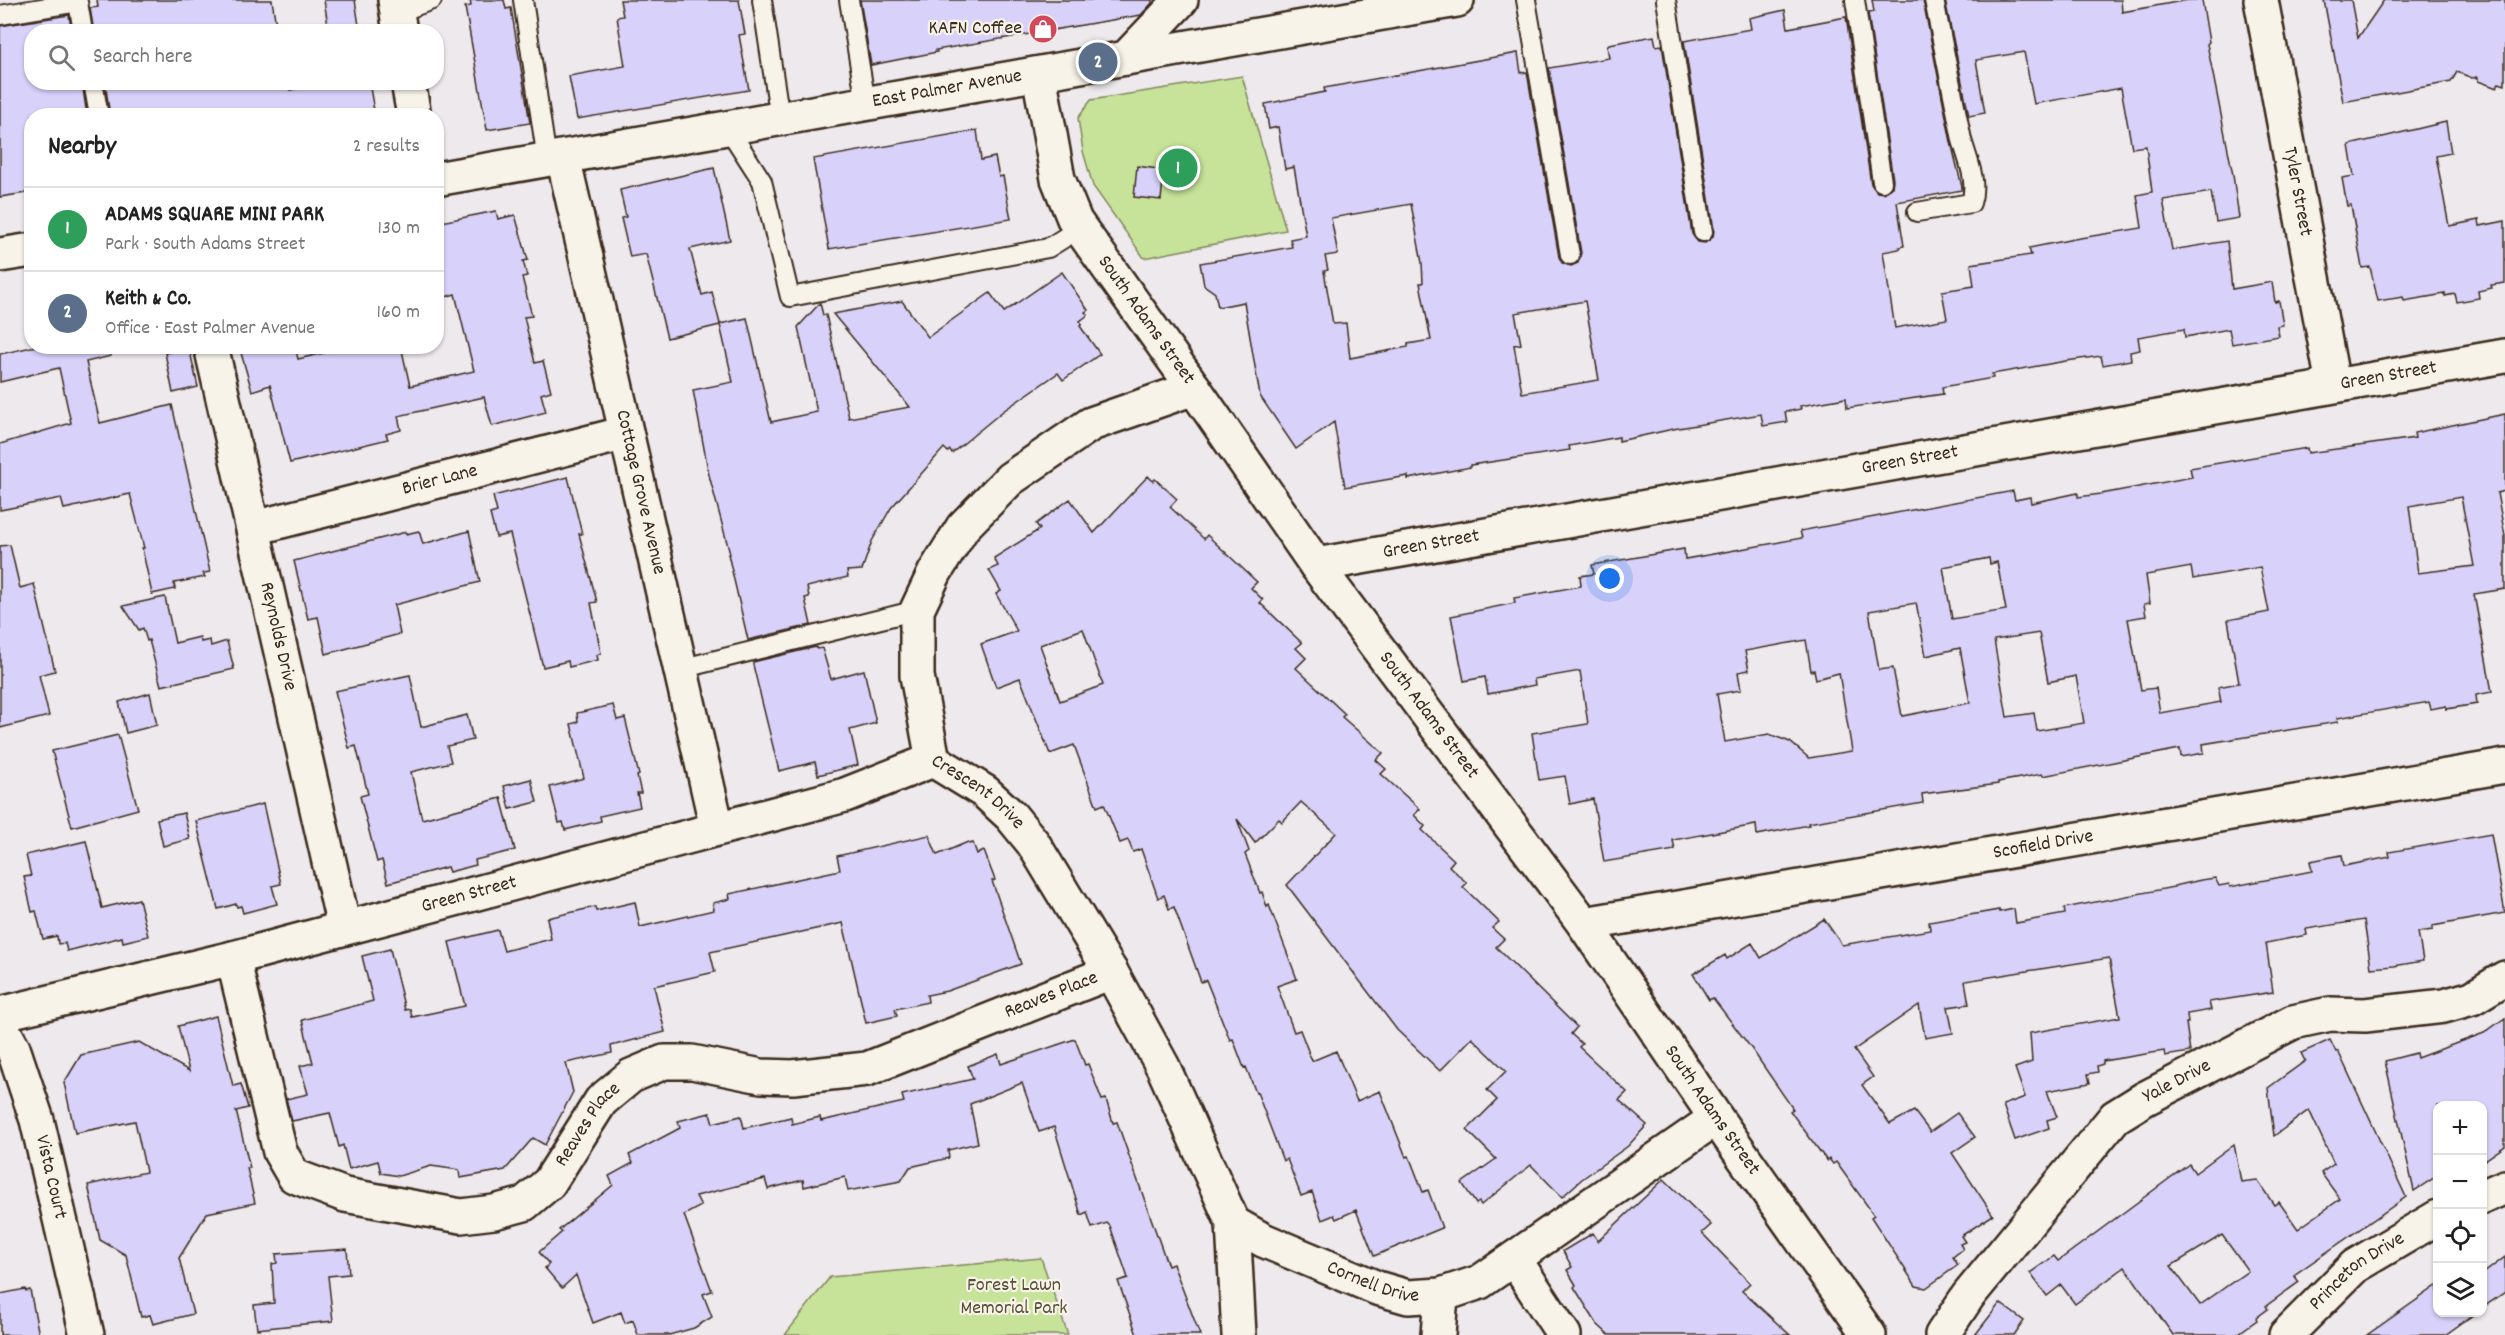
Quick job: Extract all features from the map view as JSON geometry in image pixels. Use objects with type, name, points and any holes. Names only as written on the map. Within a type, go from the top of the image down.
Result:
[{"type":"street","points":[[1126,58],[1181,0]]},
{"type":"street","name":"East Palmer Avenue","points":[[444,178],[1458,0]]},
{"type":"street","name":"Tyler Street","points":[[2261,0],[2333,384]]},
{"type":"street","name":"South Adams Street","points":[[1039,74],[1058,179],[1068,209],[1080,228],[1316,565],[1584,924],[1716,1118],[1869,1335]]},
{"type":"street","points":[[409,90],[413,108]]},
{"type":"street","name":"Cottage Grove Avenue","points":[[555,158],[626,433],[717,828]]},
{"type":"street","points":[[0,255],[24,251]]},
{"type":"street","name":"Reynolds Drive","points":[[213,354],[344,927]]},
{"type":"street","name":"Green Street","points":[[1316,565],[2333,384],[2505,356]]},
{"type":"street","name":"Crescent Drive","points":[[1194,388],[1091,424],[1010,479],[963,527],[935,572],[917,610],[916,676],[933,760],[985,792],[1011,816],[1033,843],[1111,972],[1163,1067],[1233,1222]]},
{"type":"street","name":"Brier Lane","points":[[254,528],[626,433]]},
{"type":"street","name":"Green Street","points":[[0,1014],[233,958],[845,795],[933,760]]},
{"type":"street","name":"Scofield Drive","points":[[1584,924],[2505,766]]},
{"type":"street","name":"Reaves Place","points":[[233,958],[280,1152],[294,1176],[345,1195],[461,1216],[494,1212],[524,1204],[549,1183],[601,1101],[631,1076],[664,1062],[692,1062],[761,1076],[793,1077],[867,1069],[1111,972]]},
{"type":"street","name":"Yale Drive","points":[[1941,1335],[1968,1296],[2115,1117],[2144,1099],[2293,1022],[2330,1014],[2365,1015],[2444,1006],[2472,998],[2505,978]]},
{"type":"street","name":"Vista Court","points":[[0,1024],[13,1048],[37,1120],[87,1335]]},
{"type":"street","name":"Cornell Drive","points":[[1233,1222],[1263,1240],[1377,1288],[1408,1297],[1441,1295],[1480,1282],[1515,1260],[1716,1118]]},
{"type":"street","points":[[2487,1195],[2505,1187]]},
{"type":"street","name":"Princeton Drive","points":[[2286,1335],[2355,1266],[2433,1219]]},
{"type":"street","points":[[1233,1222],[1239,1335]]},
{"type":"street","points":[[1515,1260],[1564,1335]]},
{"type":"street","points":[[1438,1335],[1441,1295]]},
{"type":"lane","points":[[397,15],[432,0]]},
{"type":"lane","points":[[524,0],[555,158]]},
{"type":"lane","points":[[762,0],[780,119]]},
{"type":"lane","points":[[849,0],[866,104]]},
{"type":"lane","points":[[1526,0],[1570,255]]},
{"type":"lane","points":[[1666,0],[1703,232]]},
{"type":"lane","points":[[1855,0],[1882,182]]},
{"type":"lane","points":[[1917,212],[1971,203],[1975,191],[1969,159],[1962,140],[1934,0]]},
{"type":"lane","points":[[0,15],[78,2],[82,24]]},
{"type":"lane","points":[[94,90],[98,108]]},
{"type":"lane","points":[[728,128],[762,181],[790,297],[1048,248],[1080,228]]},
{"type":"lane","points":[[680,669],[917,610]]},
{"type":"green space","points":[[1242,76],[1286,230],[1144,258],[1093,186],[1083,151],[1078,118],[1091,100]]},
{"type":"green space","name":"Forest Lawn Memorial Park","points":[[1041,1258],[1068,1335],[785,1335],[830,1277]]},
{"type":"building","points":[[97,0],[272,0],[276,24],[93,24],[90,8],[98,7]]},
{"type":"building","points":[[324,0],[355,0],[359,24],[328,24]]},
{"type":"building","points":[[470,0],[504,0],[506,9],[511,8],[530,123],[487,130],[465,7],[471,6]]},
{"type":"building","points":[[620,0],[739,0],[745,34],[739,35],[749,90],[577,119],[569,76],[625,66],[617,17],[623,16]]},
{"type":"building","points":[[860,0],[1152,0],[1152,3],[1141,15],[936,50],[937,52],[871,65]]},
{"type":"building","points":[[1872,0],[1923,0],[1962,187],[1962,190],[1897,202],[1904,246],[1883,252],[1895,328],[1947,319],[1942,291],[1974,286],[1971,264],[2031,255],[2029,248],[2142,228],[2137,195],[2152,192],[2146,146],[2132,148],[2121,88],[2034,104],[2024,52],[1976,60],[1985,113],[1969,116],[1945,0],[2121,0],[2122,12],[2188,0],[2202,0],[2209,42],[2207,44],[2233,175],[2239,218],[2216,222],[2211,192],[2163,200],[2172,250],[2227,241],[2232,289],[2272,282],[2275,302],[2279,301],[2283,325],[2277,326],[2279,336],[2232,344],[2229,329],[2185,337],[2184,329],[2138,337],[2140,350],[2130,352],[2131,360],[2103,365],[2101,356],[2066,361],[1992,374],[1993,378],[1942,387],[1943,394],[1847,408],[1846,398],[1800,406],[1801,409],[1785,412],[1787,422],[1763,426],[1761,414],[1619,441],[1619,437],[1569,446],[1570,450],[1471,465],[1471,467],[1408,479],[1408,476],[1345,487],[1334,422],[1296,449],[1260,396],[1244,302],[1218,307],[1215,293],[1204,285],[1200,263],[1292,247],[1290,239],[1306,236],[1294,167],[1285,169],[1278,127],[1269,129],[1265,104],[1325,92],[1324,88],[1518,53],[1521,73],[1527,72],[1559,257],[1562,263],[1571,266],[1578,263],[1581,253],[1549,68],[1609,58],[1607,46],[1609,44],[1654,36],[1656,46],[1662,45],[1692,234],[1698,242],[1705,243],[1713,237],[1714,230],[1684,41],[1751,29],[1749,18],[1785,10],[1788,28],[1846,17],[1871,184],[1877,192],[1884,193],[1892,187],[1893,180],[1868,13],[1874,12]],"holes":[[[1411,204],[1422,263],[1423,283],[1420,283],[1431,340],[1408,344],[1408,347],[1350,358],[1346,323],[1333,324],[1324,271],[1328,270],[1325,256],[1338,254],[1331,218]],[[1585,301],[1599,380],[1522,393],[1514,345],[1521,344],[1515,313]]]},
{"type":"building","points":[[2324,0],[2351,0],[2358,38],[2384,0],[2505,0],[2505,85],[2499,83],[2497,88],[2478,81],[2478,77],[2472,78],[2457,72],[2451,82],[2343,102]]},
{"type":"building","points":[[69,15],[71,24],[24,24],[24,90],[83,90],[86,108],[24,108],[24,193],[0,197],[0,26]]},
{"type":"building","points":[[106,90],[370,90],[374,108],[109,108]]},
{"type":"building","points":[[2446,122],[2451,153],[2436,156],[2449,226],[2479,220],[2480,226],[2505,221],[2505,283],[2491,285],[2492,288],[2478,291],[2479,298],[2457,302],[2455,294],[2404,301],[2403,297],[2378,301],[2370,267],[2362,268],[2351,205],[2347,206],[2342,178],[2354,176],[2349,145]]},
{"type":"building","points":[[977,130],[981,160],[995,157],[999,177],[1003,176],[1011,219],[829,249],[813,159]]},
{"type":"building","points":[[1137,166],[1164,170],[1161,200],[1134,197]]},
{"type":"building","points":[[714,168],[730,240],[690,249],[702,295],[712,292],[720,324],[747,318],[771,422],[817,412],[798,327],[820,303],[823,315],[826,315],[849,418],[910,407],[833,314],[902,301],[928,337],[990,293],[1004,312],[1062,272],[1088,310],[1085,312],[1088,315],[1080,321],[1082,324],[1080,326],[1100,354],[1063,380],[1058,373],[1003,411],[952,453],[944,448],[891,508],[872,541],[862,570],[847,571],[848,577],[807,587],[809,597],[805,598],[811,625],[748,640],[728,554],[730,554],[709,475],[693,390],[733,382],[720,325],[667,338],[646,254],[630,257],[621,218],[626,217],[620,190]]},
{"type":"building","points":[[496,211],[498,219],[515,215],[528,260],[523,261],[527,276],[522,277],[532,316],[524,317],[535,363],[543,361],[551,391],[541,394],[546,412],[492,426],[484,397],[398,416],[401,430],[386,434],[388,439],[290,463],[270,385],[252,391],[241,354],[297,354],[298,359],[319,354],[403,354],[410,386],[474,371],[455,294],[444,297],[444,221]]},
{"type":"building","points":[[24,349],[24,354],[111,354],[111,356],[86,362],[100,423],[172,405],[210,572],[203,573],[205,577],[174,583],[175,589],[152,594],[142,548],[144,548],[130,494],[64,509],[61,498],[0,510],[0,444],[71,423],[59,368],[0,382],[0,354]]},
{"type":"building","points":[[165,354],[191,354],[198,387],[173,393]]},
{"type":"building","points":[[2505,414],[2505,491],[2497,493],[2505,536],[2505,589],[2474,594],[2492,692],[2476,695],[2477,704],[2431,709],[2429,702],[2337,718],[2338,722],[2203,744],[2204,753],[2181,757],[2180,749],[2043,776],[2042,774],[1998,782],[1998,784],[1922,794],[1923,803],[1808,823],[1809,825],[1757,835],[1756,825],[1673,840],[1675,850],[1604,862],[1593,799],[1570,804],[1565,776],[1539,780],[1532,733],[1588,724],[1580,671],[1534,679],[1535,685],[1488,694],[1485,677],[1464,681],[1451,616],[1515,603],[1514,598],[1581,586],[1580,576],[1594,574],[1592,565],[1684,549],[1685,559],[1802,538],[1800,531],[2013,491],[2015,500],[2030,497],[2031,503],[2078,493],[2078,497],[2101,494],[2192,477],[2190,468],[2307,448],[2308,453],[2415,438],[2414,433]],"holes":[[[2461,497],[2474,566],[2418,573],[2409,506]],[[1989,558],[1990,564],[1997,562],[2006,610],[1952,619],[1943,567]],[[2191,567],[2193,579],[2260,567],[2269,612],[2228,620],[2239,683],[2218,687],[2221,702],[2160,713],[2156,688],[2141,690],[2128,619],[2146,616],[2144,604],[2150,603],[2146,575]],[[1916,603],[1926,656],[1960,648],[1970,703],[1902,716],[1893,668],[1879,670],[1869,611]],[[2039,633],[2048,682],[2076,676],[2084,723],[2037,731],[2034,713],[2007,717],[1994,640]],[[1806,640],[1811,671],[1814,670],[1816,679],[1839,673],[1852,751],[1809,758],[1790,742],[1769,734],[1725,742],[1717,694],[1741,690],[1738,672],[1749,670],[1745,651]]]},
{"type":"building","points":[[1148,476],[1153,481],[1155,479],[1177,499],[1170,507],[1204,539],[1207,535],[1257,582],[1251,588],[1263,600],[1260,603],[1302,643],[1296,648],[1306,658],[1296,668],[1345,714],[1342,717],[1383,753],[1376,760],[1386,769],[1381,774],[1420,809],[1414,815],[1425,826],[1422,830],[1454,860],[1449,866],[1467,883],[1463,887],[1499,922],[1492,928],[1504,939],[1496,947],[1577,1027],[1571,1034],[1582,1044],[1579,1047],[1627,1092],[1619,1100],[1647,1125],[1628,1146],[1582,1179],[1562,1197],[1531,1165],[1481,1205],[1479,1202],[1476,1204],[1462,1183],[1496,1159],[1467,1130],[1497,1100],[1487,1090],[1506,1071],[1472,1038],[1440,1071],[1397,1030],[1287,885],[1336,833],[1301,802],[1282,822],[1279,819],[1255,843],[1237,819],[1249,851],[1245,854],[1260,893],[1262,892],[1267,907],[1269,905],[1297,979],[1277,986],[1294,1032],[1300,1030],[1312,1061],[1336,1051],[1357,1101],[1380,1091],[1406,1157],[1409,1156],[1423,1192],[1428,1190],[1442,1228],[1374,1256],[1356,1210],[1336,1219],[1334,1215],[1322,1220],[1312,1192],[1301,1196],[1287,1159],[1283,1161],[1257,1092],[1246,1067],[1244,1068],[1233,1039],[1230,1040],[1206,980],[1201,982],[1174,907],[1169,909],[1164,895],[1158,898],[1141,849],[1133,852],[1128,840],[1120,843],[1104,804],[1097,807],[1074,745],[1050,754],[1020,678],[996,687],[981,644],[1017,631],[996,594],[1001,591],[989,570],[998,566],[994,558],[1040,529],[1036,524],[1070,499],[1094,533]],"holes":[[[1083,629],[1103,685],[1060,701],[1040,645]]]},
{"type":"building","points":[[568,477],[582,534],[579,534],[597,602],[591,603],[601,653],[597,655],[598,660],[569,667],[568,661],[543,667],[510,534],[496,537],[490,514],[497,512],[493,496]]},
{"type":"building","points":[[419,531],[423,544],[469,531],[480,582],[394,605],[400,634],[326,654],[318,617],[308,619],[294,561],[406,532],[406,534]]},
{"type":"building","points":[[10,545],[20,588],[34,584],[55,671],[39,675],[49,716],[0,728],[0,546]]},
{"type":"building","points":[[165,597],[175,643],[200,637],[201,642],[210,640],[211,646],[227,641],[234,669],[161,686],[149,640],[147,641],[143,628],[139,630],[123,606]]},
{"type":"building","points":[[816,647],[817,649],[822,648],[831,679],[864,670],[876,723],[850,730],[858,765],[818,775],[815,762],[779,771],[753,662]]},
{"type":"building","points":[[410,675],[421,727],[467,715],[473,740],[447,746],[451,762],[411,772],[422,819],[501,798],[515,850],[475,860],[476,865],[449,872],[447,867],[388,883],[382,860],[377,862],[360,796],[368,794],[356,746],[349,748],[335,691]]},
{"type":"building","points":[[150,693],[157,725],[126,733],[119,702]]},
{"type":"building","points":[[613,705],[617,720],[625,718],[639,775],[637,776],[641,793],[637,793],[640,807],[600,816],[601,821],[565,830],[563,822],[559,823],[550,787],[584,778],[571,724],[578,722],[577,713]]},
{"type":"building","points":[[118,735],[138,809],[72,827],[52,751]]},
{"type":"building","points":[[531,779],[537,802],[510,809],[504,786]]},
{"type":"building","points":[[263,804],[281,884],[272,886],[277,904],[243,913],[241,906],[237,907],[236,904],[218,909],[196,821]]},
{"type":"building","points":[[184,813],[190,839],[163,846],[157,819]]},
{"type":"building","points":[[2491,834],[2505,913],[2433,926],[2433,930],[2418,932],[2423,961],[2394,966],[2371,968],[2364,920],[2306,929],[2307,935],[2266,943],[2273,992],[2209,1002],[2211,1010],[2187,1014],[2190,1052],[2165,1056],[2164,1051],[2103,1061],[2103,1064],[2097,1066],[2098,1072],[2088,1074],[2090,1083],[2047,1091],[2057,1117],[2047,1120],[2049,1128],[2015,1140],[2003,1105],[2025,1097],[2015,1068],[2032,1062],[2030,1033],[2120,1017],[2109,958],[1965,981],[1969,1004],[1948,1007],[1953,1033],[1925,1038],[1919,1005],[1854,1050],[1873,1077],[1862,1085],[1890,1124],[1914,1111],[1930,1132],[1957,1113],[1975,1137],[1952,1153],[1993,1215],[1961,1236],[1965,1242],[1960,1244],[1963,1249],[1953,1257],[1958,1265],[1926,1288],[1916,1286],[1871,1217],[1874,1215],[1836,1162],[1833,1164],[1829,1159],[1827,1161],[1790,1111],[1793,1109],[1751,1048],[1713,998],[1709,1000],[1693,974],[1725,955],[1727,959],[1752,943],[1761,958],[1824,919],[1842,945],[1930,930],[1929,922],[1999,910],[1999,912],[2014,909],[2016,923],[2065,914],[2064,908],[2201,880],[2215,878],[2219,886],[2229,884],[2230,887],[2312,871],[2310,861],[2342,855],[2344,866],[2390,857],[2389,852]]},
{"type":"building","points":[[929,835],[937,855],[968,842],[973,843],[977,854],[984,851],[1021,964],[947,991],[927,995],[928,1002],[895,1009],[897,1016],[866,1023],[843,923],[710,952],[715,972],[654,986],[665,1032],[611,1046],[612,1053],[566,1063],[573,1092],[545,1145],[533,1138],[505,1170],[460,1178],[459,1170],[431,1166],[399,1176],[381,1173],[378,1161],[349,1169],[343,1145],[339,1147],[330,1113],[292,1121],[286,1099],[308,1094],[300,1066],[313,1063],[302,1020],[373,1001],[362,956],[390,949],[405,1010],[410,1009],[412,1017],[465,1006],[449,942],[498,930],[504,951],[551,939],[547,918],[595,907],[596,911],[635,902],[640,927],[714,910],[713,903],[730,899],[729,894],[840,870],[837,856]]},
{"type":"building","points":[[86,841],[102,908],[139,899],[148,936],[123,942],[122,937],[67,951],[65,943],[58,944],[57,936],[43,939],[36,911],[32,912],[24,877],[31,876],[26,855]]},
{"type":"building","points":[[216,1016],[233,1086],[241,1084],[248,1108],[236,1111],[250,1168],[247,1168],[255,1203],[207,1213],[179,1258],[193,1314],[153,1324],[150,1315],[141,1317],[126,1255],[100,1240],[88,1185],[146,1172],[135,1121],[75,1133],[64,1083],[81,1055],[139,1042],[189,1071],[178,1026]]},
{"type":"building","points":[[2505,1018],[2505,1146],[2487,1159],[2487,1101],[2433,1101],[2433,1178],[2414,1191],[2385,1061],[2416,1053],[2417,1058],[2484,1033]]},
{"type":"building","points":[[1075,1039],[1102,1100],[1106,1099],[1113,1123],[1117,1122],[1168,1266],[1173,1264],[1200,1335],[1137,1335],[1118,1281],[1128,1278],[1110,1226],[1107,1223],[1092,1228],[1087,1212],[1081,1215],[1054,1127],[1039,1132],[1022,1083],[970,1104],[978,1143],[948,1150],[949,1158],[910,1167],[901,1181],[848,1191],[845,1177],[804,1187],[803,1180],[768,1189],[765,1179],[696,1196],[701,1206],[684,1215],[712,1291],[703,1294],[712,1317],[694,1328],[669,1335],[638,1335],[633,1320],[625,1323],[621,1312],[593,1323],[576,1275],[562,1288],[545,1268],[549,1264],[539,1252],[562,1232],[559,1230],[613,1185],[609,1176],[633,1163],[629,1155],[680,1128],[678,1121],[710,1113],[713,1123],[741,1116],[744,1128],[791,1117],[792,1124],[820,1117],[821,1121],[904,1102],[902,1095],[973,1079],[968,1066],[998,1054],[1001,1064]]},
{"type":"building","points":[[2330,1040],[2336,1052],[2338,1051],[2406,1197],[2294,1275],[2299,1282],[2266,1306],[2268,1309],[2256,1318],[2257,1320],[2236,1335],[2173,1335],[2125,1267],[2075,1304],[2061,1285],[2047,1296],[2030,1273],[2054,1256],[2058,1261],[2189,1164],[2195,1173],[2234,1144],[2241,1182],[2257,1180],[2274,1205],[2279,1202],[2298,1229],[2340,1199],[2321,1173],[2334,1164],[2309,1110],[2274,1136],[2268,1088],[2305,1061],[2301,1053]],"holes":[[[2222,1235],[2248,1271],[2200,1305],[2171,1266]]]},
{"type":"building","points":[[1664,1179],[1711,1225],[1702,1233],[1750,1283],[1742,1291],[1790,1335],[1609,1335],[1597,1324],[1574,1287],[1576,1285],[1567,1270],[1572,1267],[1563,1251],[1593,1233],[1598,1241]]},
{"type":"building","points":[[347,1249],[349,1274],[328,1276],[333,1321],[257,1329],[254,1305],[274,1303],[272,1264],[277,1263],[276,1254]]},
{"type":"building","points":[[2505,1257],[2505,1292],[2487,1305],[2487,1271]]},
{"type":"building","points":[[2433,1289],[2433,1317],[2470,1317],[2445,1335],[2367,1335]]},
{"type":"building","points":[[30,1290],[39,1335],[0,1335],[0,1294]]},
{"type":"building","points":[[2000,1303],[2024,1321],[2014,1335],[1975,1335]]},
{"type":"place","name":"KAFN Coffee","points":[[1043,29]]},
{"type":"place","name":"Keith & Co.","points":[[1098,62]]},
{"type":"place","name":"ADAMS SQUARE MINI PARK","points":[[1178,168]]}]
